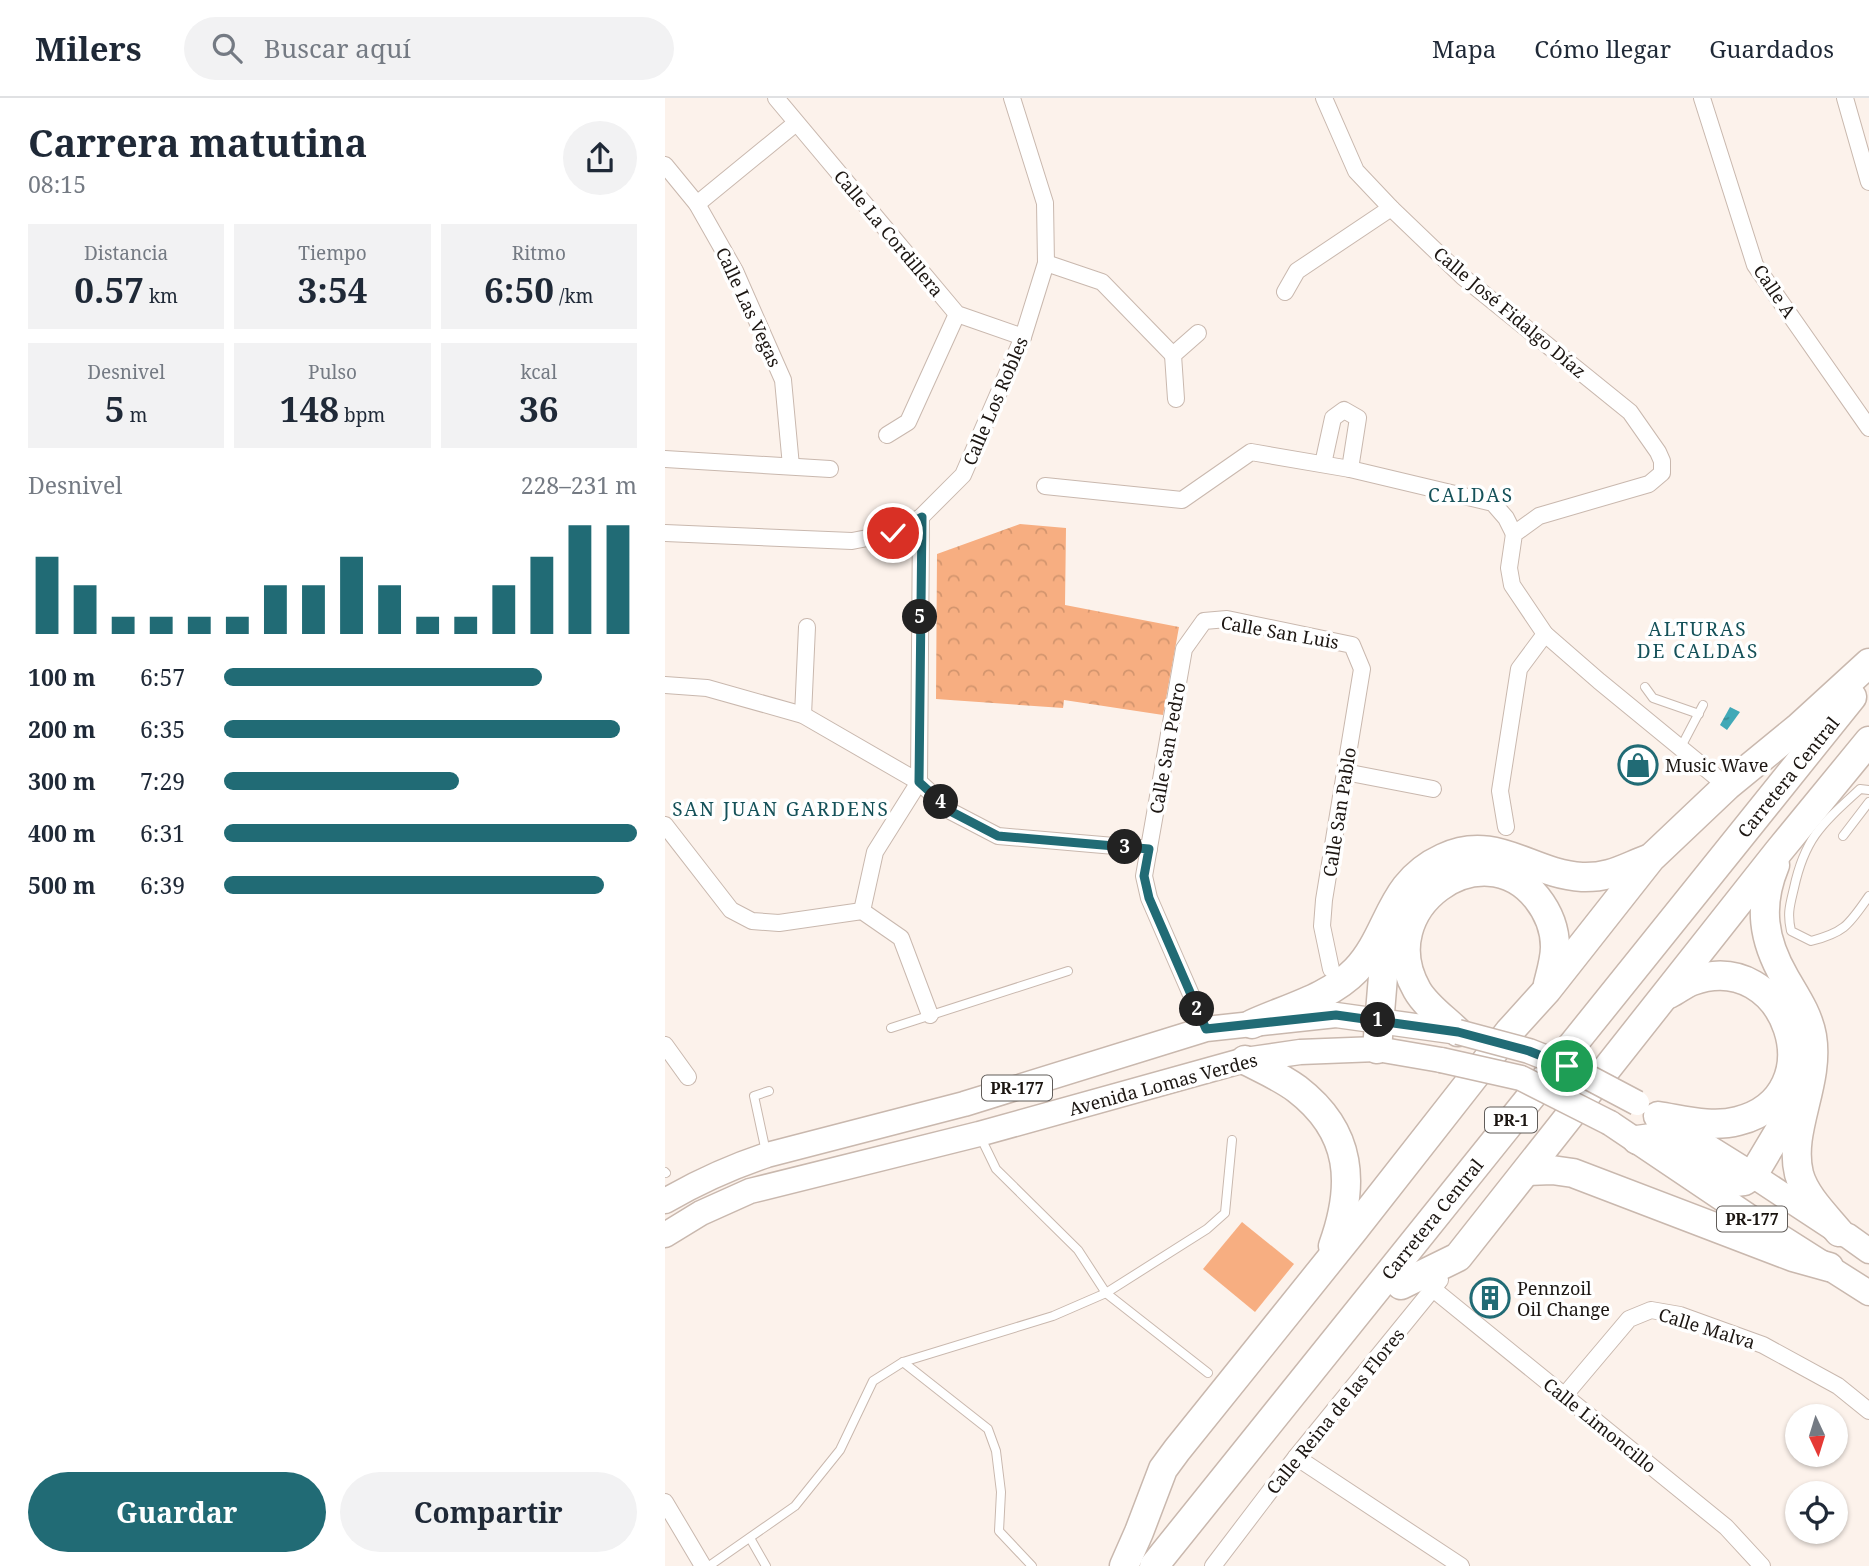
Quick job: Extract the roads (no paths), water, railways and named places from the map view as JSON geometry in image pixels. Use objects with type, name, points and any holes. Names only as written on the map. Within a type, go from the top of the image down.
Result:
[{"type":"highway","points":[[1124,1566],[1163,1469],[1509,1032],[1547,990],[1651,858],[1727,786],[1799,727],[1869,663]]},
{"type":"highway","name":"Carretera Central","points":[[1154,1566],[1869,676]]},
{"type":"highway","name":"Carretera Central","points":[[1177,1566],[1869,703]]},
{"type":"highway","points":[[1401,1284],[1458,1257],[1778,852],[1811,826],[1869,741]]},
{"type":"highway","points":[[1252,1024],[1311,1000],[1335,987],[1355,970],[1377,940],[1402,891],[1420,872],[1443,858],[1467,850],[1501,852],[1540,867],[1579,876],[1614,874],[1651,858]]},
{"type":"highway","points":[[1778,852],[1765,901],[1767,934],[1777,964],[1804,1009],[1813,1047],[1812,1072],[1797,1146],[1799,1173],[1805,1189],[1852,1237]]},
{"type":"highway","points":[[1458,1032],[1417,990],[1406,955],[1410,925],[1419,906],[1434,890],[1449,881],[1465,874],[1490,873],[1518,881],[1534,894],[1549,916],[1555,941],[1555,955],[1547,990]]},
{"type":"highway","points":[[1377,1049],[1387,918]]},
{"type":"highway","points":[[1648,1109],[1720,1124],[1747,1119],[1770,1105],[1777,1097],[1786,1083],[1793,1058],[1791,1036],[1779,1008],[1764,992],[1746,981],[1717,976],[1696,980],[1664,998]]},
{"type":"highway","points":[[1245,1060],[1306,1097],[1327,1119],[1338,1139],[1347,1174],[1346,1201],[1328,1261]]},
{"type":"highway","points":[[1637,1140],[1652,1138],[1720,1179],[1744,1181],[1753,1175],[1812,1072]]},
{"type":"highway","points":[[1527,1171],[1573,1173],[1793,1257],[1829,1267]]},
{"type":"main road","name":"Avenida Lomas Verdes","points":[[665,1202],[695,1184],[767,1155],[964,1104],[1206,1029],[1336,1015],[1458,1032],[1529,1051],[1567,1066],[1648,1109],[1852,1237],[1869,1251]]},
{"type":"main road","name":"Avenida Lomas Verdes","points":[[665,1236],[701,1213],[750,1191],[979,1134],[1245,1060],[1300,1052],[1377,1049],[1521,1078],[1610,1123],[1757,1222],[1869,1293]]},
{"type":"street","name":"Calle La Cordillera","points":[[776,98],[957,314]]},
{"type":"street","name":"Calle Los Robles","points":[[665,533],[852,541],[893,533],[922,517],[963,475],[1023,337],[1046,263],[1045,203],[1013,98]]},
{"type":"street","name":"Calle José Fidalgo Díaz","points":[[1324,98],[1356,171],[1463,277],[1630,412],[1662,461],[1662,473],[1649,484],[1539,516],[1514,534]]},
{"type":"street","name":"Calle A","points":[[1702,98],[1755,264],[1869,428]]},
{"type":"street","points":[[1845,98],[1869,182]]},
{"type":"street","points":[[697,204],[796,123]]},
{"type":"street","name":"Calle Las Vegas","points":[[665,165],[697,204],[735,271],[783,380],[791,466]]},
{"type":"street","points":[[1285,292],[1297,271],[1391,208]]},
{"type":"street","points":[[1046,263],[1102,282],[1173,355],[1177,399]]},
{"type":"street","points":[[887,435],[908,422],[957,314],[1023,337]]},
{"type":"street","points":[[1173,355],[1198,333]]},
{"type":"street","points":[[1323,464],[1333,418],[1344,410],[1357,418],[1350,469]]},
{"type":"street","points":[[1045,486],[1182,500],[1251,452],[1350,469],[1493,503],[1506,518],[1514,534],[1509,568],[1512,585],[1545,634],[1727,786]]},
{"type":"street","points":[[665,459],[830,469]]},
{"type":"street","points":[[862,911],[875,852],[919,782],[922,517]]},
{"type":"street","name":"Calle San Luis","points":[[1200,627],[1204,621],[1227,619],[1352,645],[1356,656]]},
{"type":"street","points":[[803,715],[807,627]]},
{"type":"street","name":"Calle San Pedro","points":[[1200,627],[1184,649],[1144,876],[1149,898],[1206,1029]]},
{"type":"street","points":[[1506,827],[1500,791],[1519,669],[1545,634]]},
{"type":"street","name":"Calle San Pablo","points":[[1331,969],[1322,926],[1362,669],[1356,656]]},
{"type":"street","points":[[665,685],[707,688],[803,715],[919,782],[952,812],[998,836],[1149,849]]},
{"type":"street","points":[[1345,772],[1433,789]]},
{"type":"street","points":[[665,825],[731,910],[753,921],[779,923],[862,911],[901,938],[930,1015]]},
{"type":"street","points":[[665,1045],[688,1077]]},
{"type":"street","name":"Calle Reina de las Flores","points":[[1213,1566],[1296,1457],[1458,1257]]},
{"type":"street","name":"Calle Limoncillo","points":[[1433,1289],[1726,1527],[1762,1566]]},
{"type":"street","name":"Calle Malva","points":[[1564,1396],[1629,1319],[1651,1310],[1680,1315],[1763,1345],[1838,1386],[1869,1411]]},
{"type":"street","points":[[1296,1457],[1461,1566]]},
{"type":"street","points":[[1109,1566],[1130,1519],[1163,1469]]},
{"type":"street","points":[[665,1503],[703,1566]]},
{"type":"lane","points":[[1645,687],[1653,698],[1699,714]]},
{"type":"lane","points":[[1681,747],[1703,705]]},
{"type":"lane","points":[[1869,790],[1860,789],[1827,820],[1811,826],[1808,843],[1798,866],[1788,916],[1791,931],[1811,941],[1831,936],[1848,925],[1869,896]]},
{"type":"lane","points":[[1843,836],[1869,802]]},
{"type":"lane","points":[[891,1027],[1068,971]]},
{"type":"lane","points":[[767,1155],[754,1096],[769,1091]]},
{"type":"lane","points":[[979,1134],[996,1169],[1078,1250],[1106,1293],[1208,1373]]},
{"type":"lane","points":[[709,1566],[795,1506],[840,1450],[873,1381],[903,1362],[1053,1316],[1106,1293],[1207,1229],[1225,1213],[1232,1140]]},
{"type":"lane","points":[[903,1362],[988,1429],[996,1451],[1001,1492],[999,1531],[1032,1566]]},
{"type":"lane","points":[[750,1538],[766,1566]]},
{"type":"water","points":[[1730,707],[1740,712],[1727,730],[1720,725]]},
{"type":"place","name":"Music Wave","points":[[1638,765]]},
{"type":"place","name":"Pennzoil Oil Change","points":[[1490,1298]]},
{"type":"district","name":"CALDAS","points":[[1471,495]]},
{"type":"district","name":"ALTURAS DE CALDAS","points":[[1698,640]]},
{"type":"district","name":"SAN JUAN GARDENS","points":[[781,809]]}]
